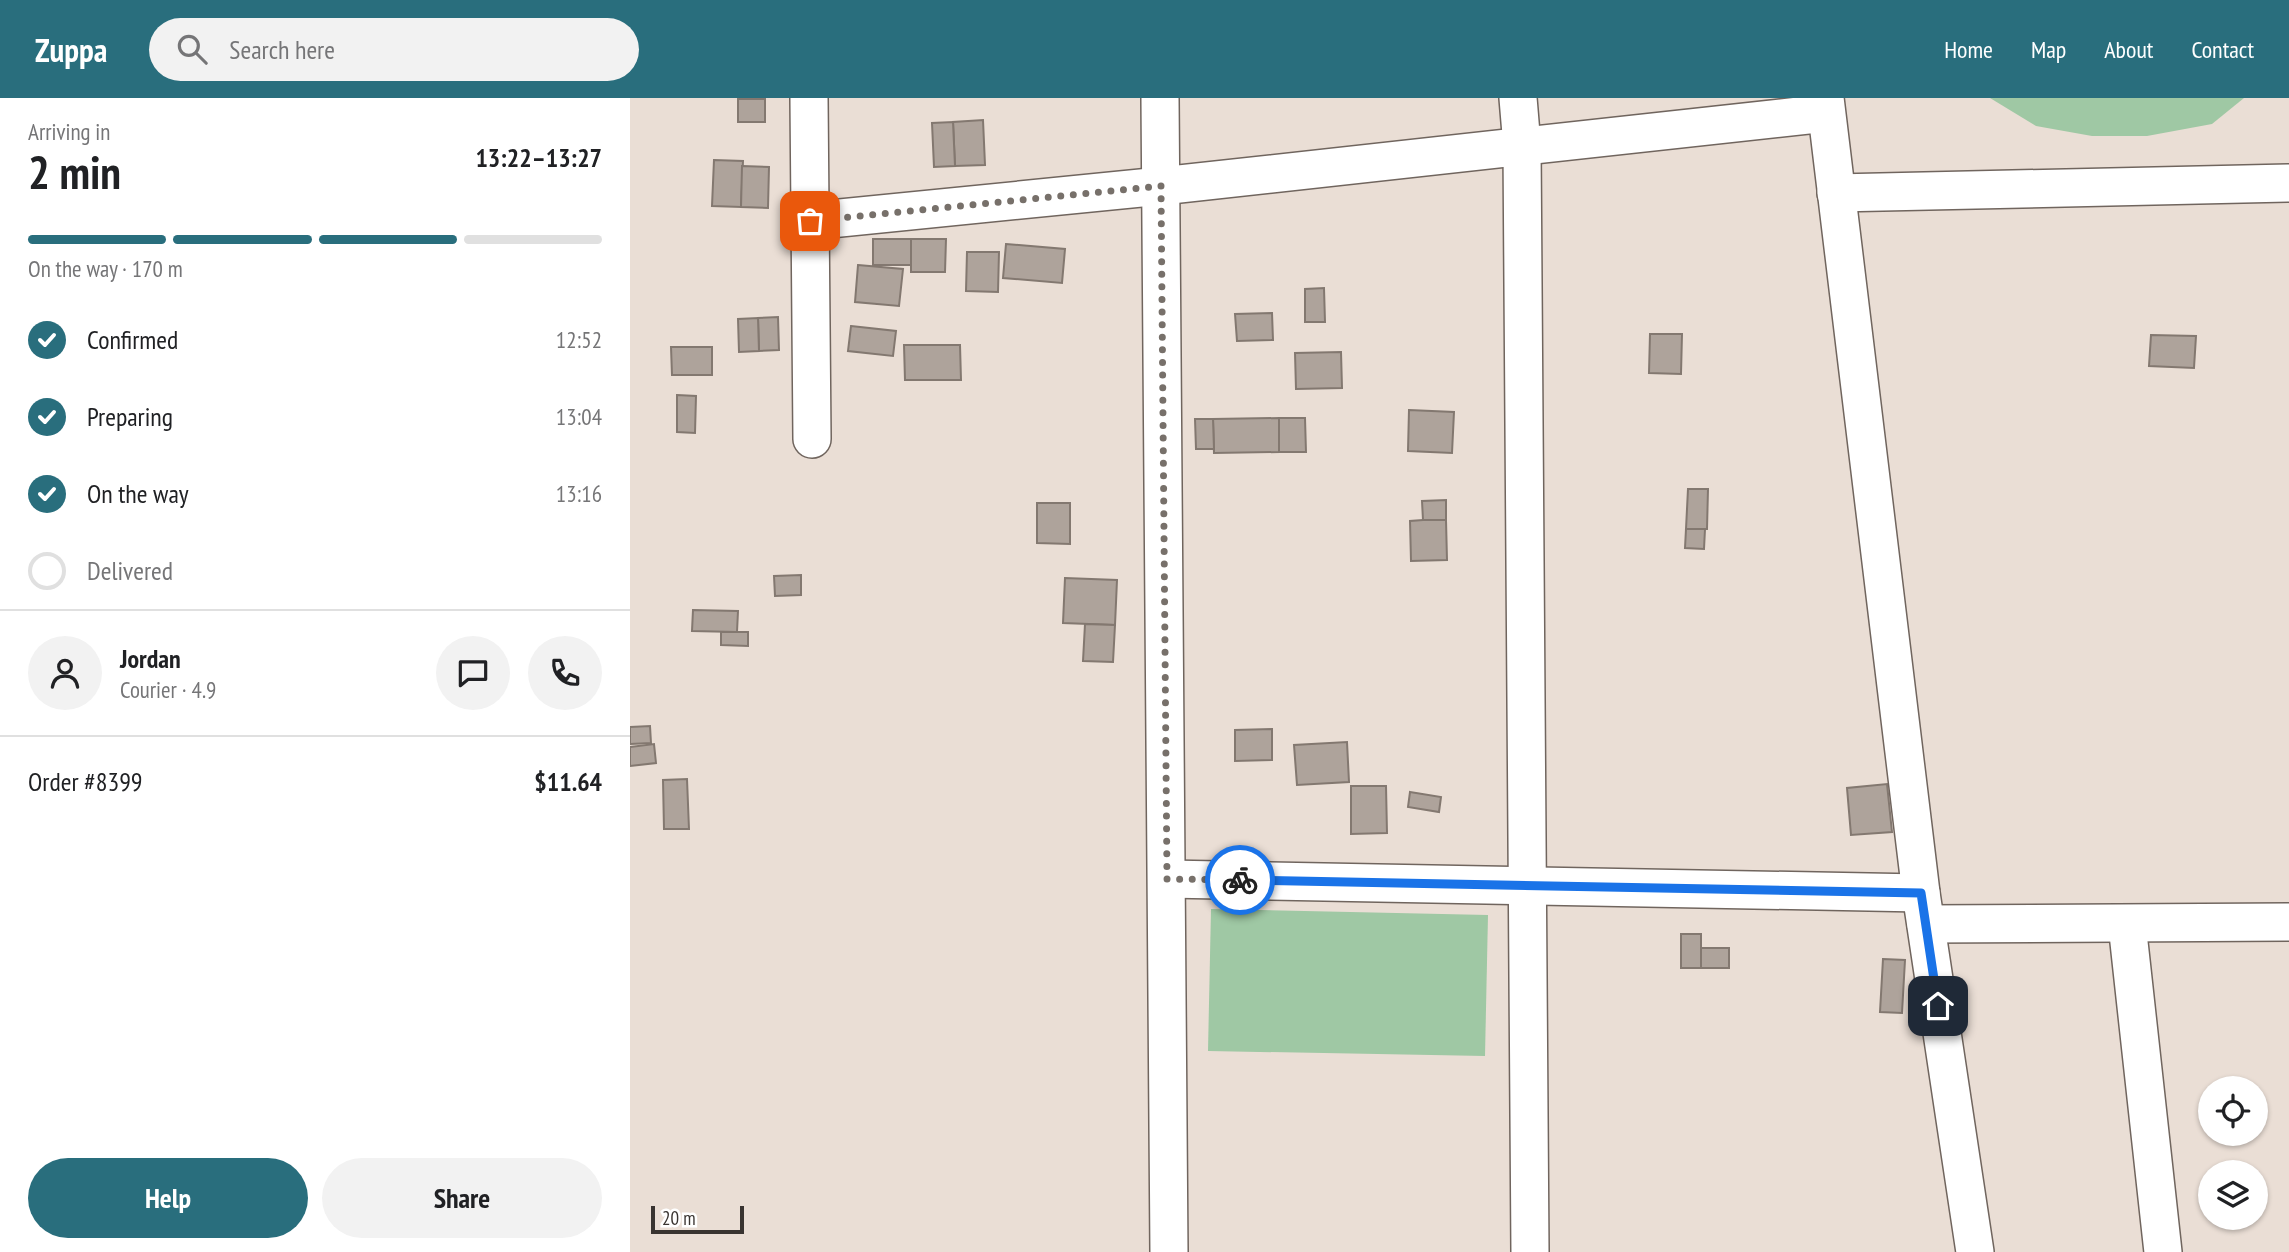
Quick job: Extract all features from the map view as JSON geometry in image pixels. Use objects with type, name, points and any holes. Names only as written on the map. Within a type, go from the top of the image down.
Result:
[{"type":"street","points":[[809,98],[812,439]]},
{"type":"street","points":[[1160,98],[1169,1252]]},
{"type":"street","points":[[1518,98],[1522,146],[1530,1252]]},
{"type":"street","points":[[810,221],[1522,146],[1826,106],[1923,909],[1975,1252]]},
{"type":"street","points":[[1836,192],[2289,183]]},
{"type":"street","points":[[1167,879],[1528,886],[1923,909],[2127,925],[2289,922]]},
{"type":"street","points":[[2127,925],[2163,1252]]},
{"type":"green space","points":[[1990,98],[2244,98],[2212,124],[2147,136],[2092,136],[2036,126]]},
{"type":"green space","points":[[1211,909],[1488,915],[1485,1056],[1208,1051]]},
{"type":"building","points":[[738,99],[765,99],[765,122],[738,122]]},
{"type":"building","points":[[983,120],[985,165],[955,166],[953,122]]},
{"type":"building","points":[[953,122],[955,166],[934,167],[932,123]]},
{"type":"building","points":[[714,160],[743,161],[741,207],[712,206]]},
{"type":"building","points":[[742,166],[769,167],[768,208],[741,207]]},
{"type":"building","points":[[873,239],[911,239],[911,265],[873,265]]},
{"type":"building","points":[[911,239],[946,239],[945,272],[911,272]]},
{"type":"building","points":[[1006,244],[1065,249],[1062,283],[1003,278]]},
{"type":"building","points":[[967,252],[999,252],[998,292],[966,291]]},
{"type":"building","points":[[858,265],[903,269],[899,306],[855,302]]},
{"type":"building","points":[[1324,288],[1325,322],[1305,322],[1305,289]]},
{"type":"building","points":[[1272,313],[1273,340],[1237,341],[1235,314]]},
{"type":"building","points":[[778,317],[779,350],[759,351],[758,318]]},
{"type":"building","points":[[758,318],[759,351],[739,352],[738,319]]},
{"type":"building","points":[[851,326],[896,331],[893,356],[848,351]]},
{"type":"building","points":[[1650,334],[1682,334],[1681,374],[1649,373]]},
{"type":"building","points":[[2151,335],[2196,336],[2194,368],[2149,366]]},
{"type":"building","points":[[904,345],[960,345],[961,380],[905,380]]},
{"type":"building","points":[[671,347],[712,347],[712,375],[672,375]]},
{"type":"building","points":[[1341,352],[1342,388],[1296,389],[1295,353]]},
{"type":"building","points":[[677,395],[696,396],[695,433],[677,432]]},
{"type":"building","points":[[1409,410],[1454,412],[1452,453],[1408,451]]},
{"type":"building","points":[[1279,418],[1305,418],[1306,452],[1279,452]]},
{"type":"building","points":[[1279,418],[1279,452],[1214,453],[1213,419]]},
{"type":"building","points":[[1195,419],[1213,419],[1214,449],[1196,449]]},
{"type":"building","points":[[1688,489],[1708,489],[1707,529],[1686,529]]},
{"type":"building","points":[[1446,500],[1446,520],[1423,520],[1422,501]]},
{"type":"building","points":[[1037,503],[1070,503],[1070,544],[1037,543]]},
{"type":"building","points":[[1446,520],[1447,560],[1411,561],[1410,521]]},
{"type":"building","points":[[1686,529],[1705,529],[1704,549],[1685,548]]},
{"type":"building","points":[[801,575],[801,595],[775,596],[774,576]]},
{"type":"building","points":[[1065,578],[1117,580],[1115,625],[1063,623]]},
{"type":"building","points":[[693,610],[738,611],[737,632],[692,631]]},
{"type":"building","points":[[1085,624],[1115,625],[1113,662],[1083,661]]},
{"type":"building","points":[[721,632],[748,632],[748,646],[721,645]]},
{"type":"building","points":[[650,726],[651,743],[630,744],[630,727]]},
{"type":"building","points":[[1272,729],[1272,760],[1235,761],[1235,730]]},
{"type":"building","points":[[1347,742],[1349,782],[1297,785],[1294,745]]},
{"type":"building","points":[[654,744],[656,763],[630,766],[630,747]]},
{"type":"building","points":[[687,779],[689,829],[664,829],[663,780]]},
{"type":"building","points":[[1887,784],[1892,832],[1851,835],[1847,788]]},
{"type":"building","points":[[1351,786],[1386,786],[1387,833],[1351,834]]},
{"type":"building","points":[[1410,792],[1441,797],[1439,812],[1408,807]]},
{"type":"building","points":[[1681,934],[1701,934],[1701,968],[1681,968]]},
{"type":"building","points":[[1701,948],[1729,948],[1729,968],[1701,968]]},
{"type":"building","points":[[1883,959],[1905,960],[1902,1013],[1880,1012]]},
{"type":"way so far","points":[[810,221],[1161,186],[1167,879],[1240,880]]},
{"type":"route","points":[[1240,880],[1921,893],[1938,1006]]}]
